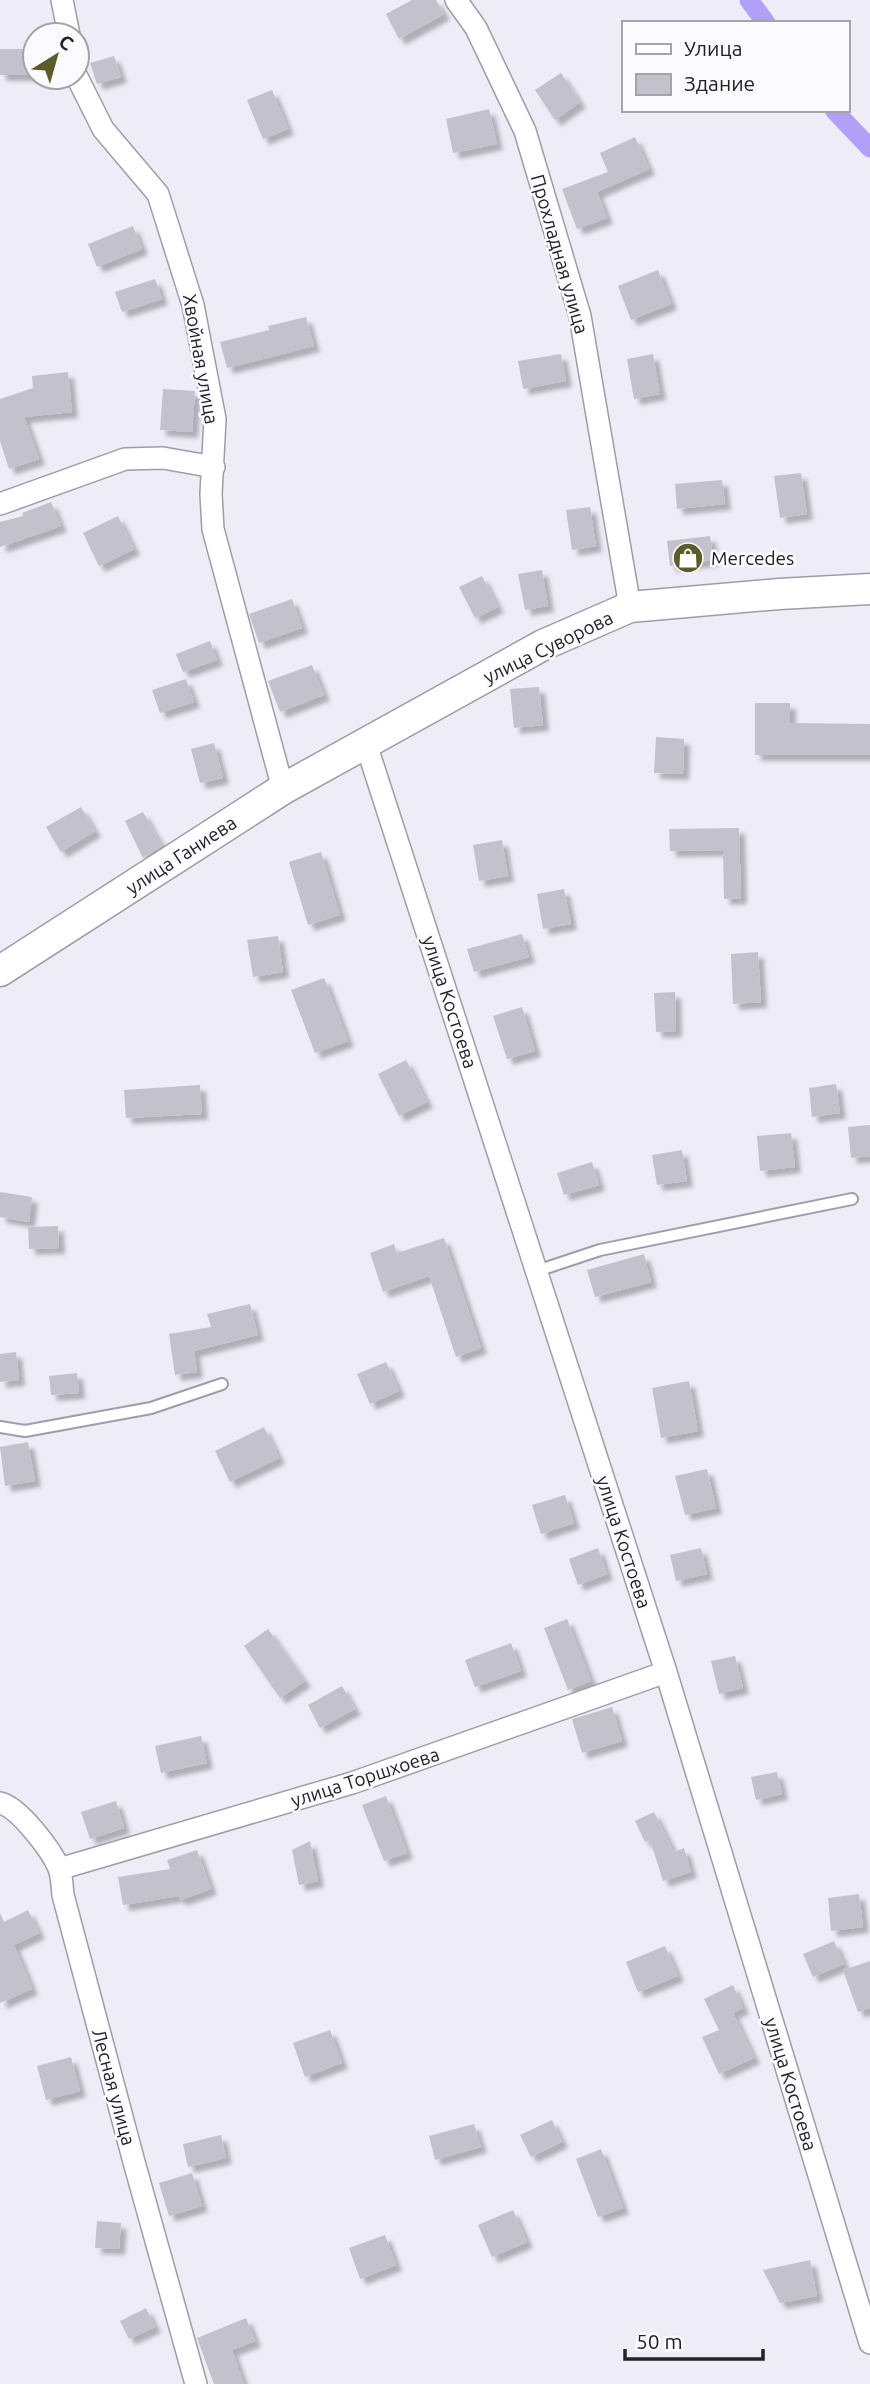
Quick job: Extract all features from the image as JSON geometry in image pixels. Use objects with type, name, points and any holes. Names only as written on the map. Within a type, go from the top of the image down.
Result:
[{"type":"main road","name":"улица Суворова","points":[[366,744],[543,645],[630,607],[870,589]]},
{"type":"main road","name":"улица Ганиева","points":[[0,971],[283,789],[366,744]]},
{"type":"street","points":[[62,0],[66,21]]},
{"type":"street","name":"Прохладная улица","points":[[456,0],[475,28],[524,131],[580,316],[630,607]]},
{"type":"street","name":"Хвойная улица","points":[[84,91],[103,129],[158,194],[193,305],[215,419],[211,494],[213,528],[283,789]]},
{"type":"street","points":[[0,504],[125,459],[163,458],[214,467]]},
{"type":"street","name":"улица Костоева","points":[[366,744],[666,1672],[870,2343]]},
{"type":"street","name":"улица Торшхоева","points":[[59,1869],[352,1783],[666,1672]]},
{"type":"street","name":"Лесная улица","points":[[4,1804],[32,1829],[59,1869],[63,1895],[123,2122],[196,2384]]},
{"type":"lane","points":[[537,1271],[600,1250],[852,1199]]},
{"type":"lane","points":[[0,1427],[25,1431],[150,1408],[222,1384]]},
{"type":"building","points":[[412,0],[436,0],[444,14],[399,39],[386,14]]},
{"type":"building","points":[[0,49],[21,49],[21,75],[0,75]]},
{"type":"building","points":[[114,56],[121,77],[97,84],[91,63]]},
{"type":"building","points":[[561,73],[580,102],[555,120],[535,90]]},
{"type":"building","points":[[272,90],[288,129],[263,139],[247,100]]},
{"type":"building","points":[[489,109],[497,144],[453,153],[446,119]]},
{"type":"building","points":[[635,137],[649,169],[597,192],[607,218],[577,229],[562,189],[608,172],[600,153]]},
{"type":"building","points":[[133,226],[142,249],[97,267],[88,244]]},
{"type":"building","points":[[658,270],[671,304],[631,320],[618,286]]},
{"type":"building","points":[[155,279],[162,299],[122,312],[115,292]]},
{"type":"building","points":[[306,317],[314,346],[227,368],[220,342],[269,330],[268,326]]},
{"type":"building","points":[[561,354],[566,381],[523,389],[518,361]]},
{"type":"building","points":[[653,354],[660,394],[634,399],[627,359]]},
{"type":"building","points":[[68,372],[72,412],[24,417],[39,459],[9,469],[0,441],[0,399],[33,388],[32,376]]},
{"type":"building","points":[[163,389],[195,391],[192,432],[160,430]]},
{"type":"building","points":[[801,473],[807,514],[780,518],[774,476]]},
{"type":"building","points":[[722,480],[725,504],[677,509],[675,484]]},
{"type":"building","points":[[51,502],[61,526],[0,547],[0,522],[23,516],[22,513]]},
{"type":"building","points":[[590,507],[596,546],[572,550],[566,510]]},
{"type":"building","points":[[118,516],[134,549],[99,566],[83,533]]},
{"type":"building","points":[[710,536],[713,560],[670,566],[667,541]]},
{"type":"building","points":[[542,570],[548,606],[525,610],[518,574]]},
{"type":"building","points":[[482,576],[498,607],[475,618],[459,587]]},
{"type":"building","points":[[292,599],[302,628],[259,643],[249,614]]},
{"type":"building","points":[[210,641],[217,660],[183,672],[176,654]]},
{"type":"building","points":[[312,665],[324,695],[280,712],[268,681]]},
{"type":"building","points":[[186,679],[194,702],[160,713],[152,690]]},
{"type":"building","points":[[539,687],[543,725],[514,728],[510,689]]},
{"type":"building","points":[[755,703],[790,703],[790,723],[870,724],[870,755],[755,755]]},
{"type":"building","points":[[656,737],[684,739],[683,774],[654,773]]},
{"type":"building","points":[[214,743],[223,778],[200,783],[191,749]]},
{"type":"building","points":[[81,807],[95,831],[61,852],[46,827]]},
{"type":"building","points":[[143,812],[162,846],[143,858],[125,821]]},
{"type":"building","points":[[739,828],[741,898],[724,899],[723,850],[670,851],[669,829]]},
{"type":"building","points":[[502,840],[508,876],[479,881],[473,845]]},
{"type":"building","points":[[321,852],[340,915],[308,925],[289,862]]},
{"type":"building","points":[[564,889],[571,924],[543,929],[537,894]]},
{"type":"building","points":[[522,934],[529,957],[474,972],[467,949]]},
{"type":"building","points":[[278,936],[283,972],[253,977],[247,940]]},
{"type":"building","points":[[758,952],[761,1002],[733,1004],[731,954]]},
{"type":"building","points":[[324,978],[348,1041],[315,1053],[291,990]]},
{"type":"building","points":[[675,992],[676,1031],[656,1032],[654,993]]},
{"type":"building","points":[[522,1007],[535,1051],[507,1059],[493,1016]]},
{"type":"building","points":[[406,1060],[427,1102],[399,1116],[378,1074]]},
{"type":"building","points":[[836,1084],[840,1113],[812,1117],[809,1088]]},
{"type":"building","points":[[200,1085],[202,1114],[126,1118],[124,1090]]},
{"type":"building","points":[[870,1125],[870,1156],[851,1158],[848,1127]]},
{"type":"building","points":[[791,1133],[795,1167],[760,1171],[757,1136]]},
{"type":"building","points":[[682,1150],[687,1181],[657,1185],[652,1155]]},
{"type":"building","points":[[592,1162],[599,1185],[564,1195],[557,1173]]},
{"type":"building","points":[[0,1192],[32,1197],[29,1222],[0,1217]]},
{"type":"building","points":[[58,1226],[59,1248],[29,1249],[28,1227]]},
{"type":"building","points":[[444,1238],[481,1348],[456,1357],[429,1276],[383,1292],[370,1253],[394,1244],[397,1253]]},
{"type":"building","points":[[644,1254],[651,1282],[595,1297],[587,1270]]},
{"type":"building","points":[[250,1304],[258,1335],[194,1351],[197,1372],[175,1375],[169,1334],[211,1327],[207,1314]]},
{"type":"building","points":[[16,1352],[19,1380],[0,1382],[0,1354]]},
{"type":"building","points":[[386,1362],[399,1391],[370,1404],[357,1374]]},
{"type":"building","points":[[77,1373],[79,1393],[51,1395],[49,1376]]},
{"type":"building","points":[[689,1381],[698,1431],[661,1438],[652,1388]]},
{"type":"building","points":[[264,1427],[279,1458],[230,1482],[215,1451]]},
{"type":"building","points":[[28,1442],[35,1481],[5,1486],[0,1447]]},
{"type":"building","points":[[707,1469],[716,1508],[685,1515],[675,1476]]},
{"type":"building","points":[[565,1495],[574,1523],[541,1534],[532,1505]]},
{"type":"building","points":[[598,1548],[607,1574],[578,1585],[569,1559]]},
{"type":"building","points":[[701,1548],[707,1574],[676,1581],[670,1555]]},
{"type":"building","points":[[567,1619],[591,1681],[568,1690],[544,1628]]},
{"type":"building","points":[[268,1629],[305,1681],[280,1698],[244,1646]]},
{"type":"building","points":[[511,1643],[521,1671],[475,1687],[465,1660]]},
{"type":"building","points":[[735,1656],[743,1688],[719,1694],[711,1661]]},
{"type":"building","points":[[342,1686],[355,1709],[320,1728],[308,1705]]},
{"type":"building","points":[[612,1707],[622,1741],[582,1753],[572,1719]]},
{"type":"building","points":[[201,1736],[207,1763],[161,1773],[155,1746]]},
{"type":"building","points":[[777,1772],[782,1794],[756,1800],[751,1777]]},
{"type":"building","points":[[386,1796],[407,1853],[384,1861],[362,1805]]},
{"type":"building","points":[[116,1801],[124,1828],[90,1839],[81,1812]]},
{"type":"building","points":[[654,1812],[674,1852],[684,1848],[691,1872],[663,1881],[650,1840],[645,1842],[635,1821]]},
{"type":"building","points":[[310,1841],[318,1881],[299,1885],[292,1850]]},
{"type":"building","points":[[197,1850],[211,1889],[180,1900],[179,1896],[123,1905],[118,1877],[170,1869],[167,1860]]},
{"type":"building","points":[[859,1894],[863,1927],[831,1931],[828,1898]]},
{"type":"building","points":[[28,1910],[39,1933],[14,1945],[32,1989],[0,2003],[0,1913],[4,1922]]},
{"type":"building","points":[[834,1941],[844,1964],[813,1977],[803,1954]]},
{"type":"building","points":[[665,1946],[678,1976],[638,1992],[626,1962]]},
{"type":"building","points":[[870,1961],[870,2008],[858,2012],[843,1970]]},
{"type":"building","points":[[733,1985],[743,2008],[733,2013],[754,2058],[719,2074],[702,2037],[719,2030],[704,1999]]},
{"type":"building","points":[[330,2030],[342,2063],[305,2077],[293,2043]]},
{"type":"building","points":[[71,2057],[80,2091],[46,2100],[37,2066]]},
{"type":"building","points":[[552,2120],[562,2142],[531,2157],[520,2135]]},
{"type":"building","points":[[474,2124],[481,2147],[435,2160],[429,2136]]},
{"type":"building","points":[[221,2135],[226,2158],[188,2167],[183,2144]]},
{"type":"building","points":[[601,2149],[623,2208],[598,2217],[576,2159]]},
{"type":"building","points":[[192,2173],[202,2206],[169,2216],[159,2183]]},
{"type":"building","points":[[513,2210],[527,2242],[492,2257],[478,2225]]},
{"type":"building","points":[[97,2221],[121,2223],[119,2249],[95,2248]]},
{"type":"building","points":[[385,2235],[396,2265],[360,2279],[349,2248]]},
{"type":"building","points":[[810,2260],[817,2296],[780,2303],[763,2270]]},
{"type":"building","points":[[146,2308],[155,2327],[129,2339],[120,2321]]},
{"type":"building","points":[[246,2318],[255,2341],[232,2350],[244,2384],[214,2384],[197,2338]]},
{"type":"waterway","points":[[749,0],[765,21]]},
{"type":"waterway","points":[[836,112],[870,148]]},
{"type":"place","name":"Mercedes","points":[[688,558]]}]
